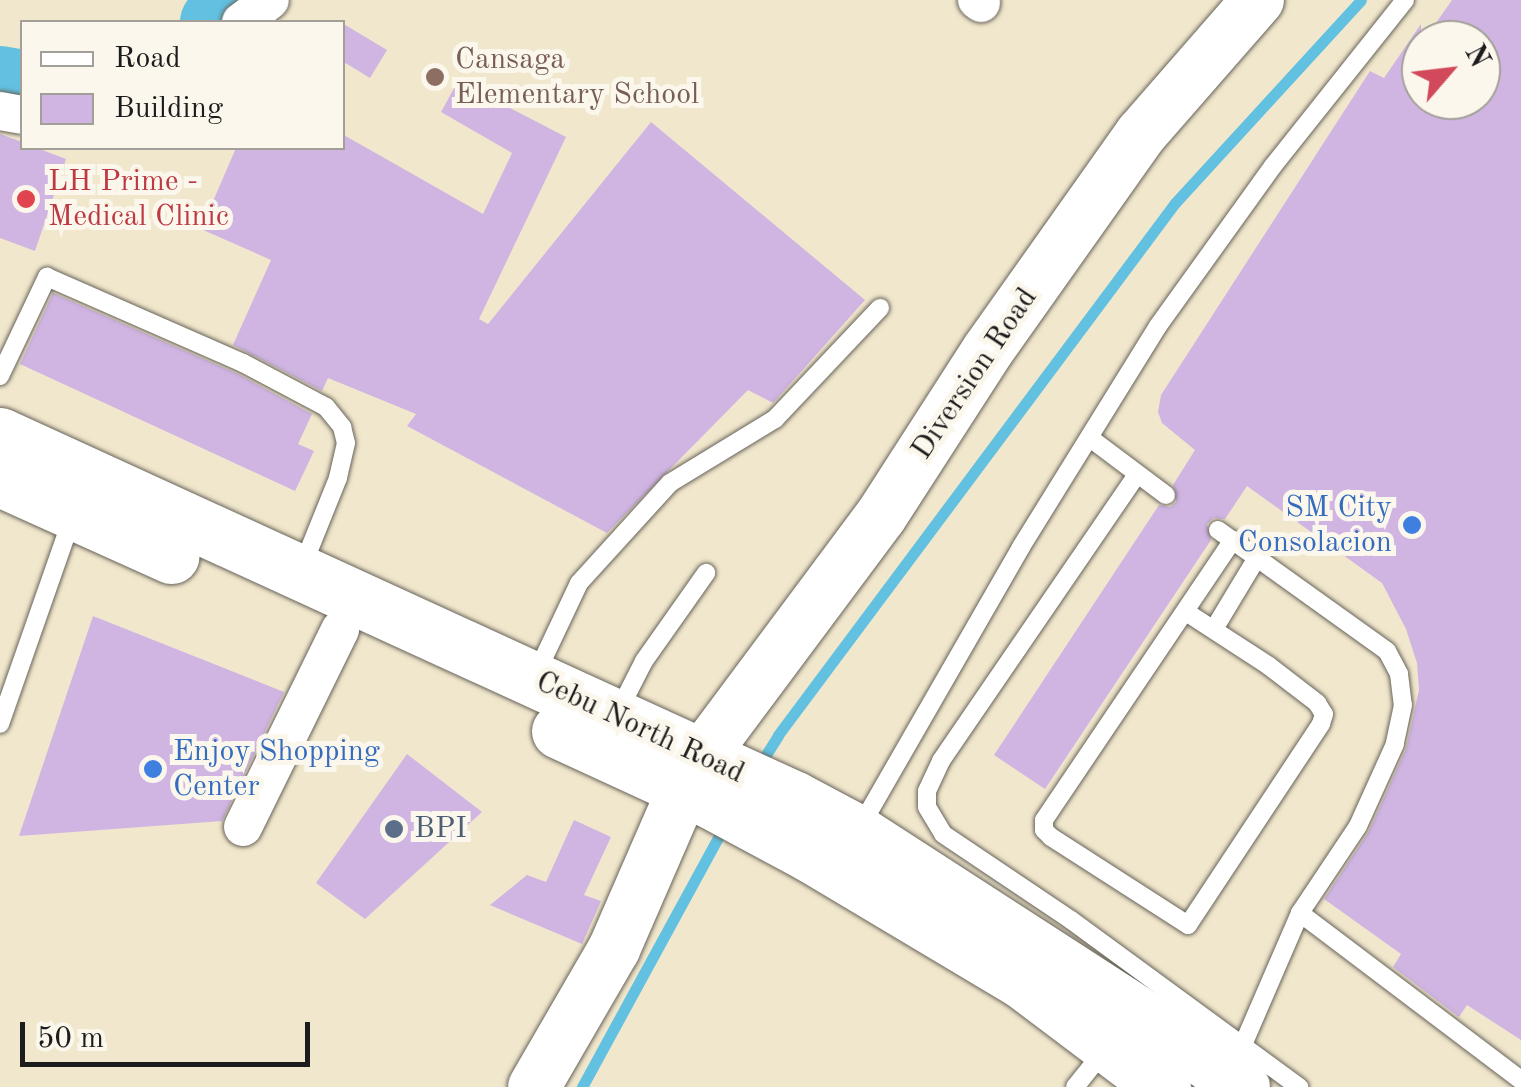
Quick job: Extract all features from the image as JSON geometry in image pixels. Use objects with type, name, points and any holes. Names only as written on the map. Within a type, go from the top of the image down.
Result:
[{"type":"main road","name":"Cebu North Road","points":[[0,435],[615,716],[704,778]]},
{"type":"main road","name":"Cebu North Road","points":[[0,479],[340,630],[704,778],[785,817],[1020,980],[1091,1067],[1163,1087]]},
{"type":"main road","name":"Cebu North Road","points":[[785,817],[857,832],[1170,1035],[1243,1066]]},
{"type":"street","points":[[244,20],[270,0]]},
{"type":"street","name":"Diversion Road","points":[[534,1087],[614,948],[704,778],[988,350],[1141,134],[1258,0]]},
{"type":"street","points":[[243,827],[340,630]]},
{"type":"lane","points":[[857,832],[1021,546],[1158,326],[1362,50],[1406,0]]},
{"type":"lane","points":[[0,376],[47,277],[243,363],[326,408],[342,426],[346,443],[338,478],[300,575]]},
{"type":"lane","points":[[534,679],[579,583],[670,484],[775,418],[880,308]]},
{"type":"lane","points":[[1090,438],[1136,476],[1166,494]]},
{"type":"lane","points":[[1136,476],[941,761],[931,780],[927,806],[943,834],[1072,920],[1243,1066],[1299,1087]]},
{"type":"lane","points":[[0,724],[74,513]]},
{"type":"lane","points":[[1186,612],[1317,703],[1324,714],[1194,922],[1181,923],[1044,830],[1044,820],[1064,774],[1186,612],[1226,535],[1387,651],[1399,674],[1403,705],[1396,744],[1358,826],[1300,913],[1243,1066]]},
{"type":"lane","points":[[1214,630],[1258,556]]},
{"type":"lane","points":[[615,716],[644,662],[706,573]]},
{"type":"lane","points":[[1300,913],[1521,1080]]},
{"type":"building","name":"SM City Consolacion","points":[[1452,0],[1521,0],[1521,1040],[1467,1005],[1459,1017],[1393,967],[1401,954],[1324,899],[1369,831],[1406,749],[1419,690],[1417,663],[1406,629],[1382,583],[1247,486],[1225,519],[1214,518],[1207,524],[1211,540],[1045,789],[994,755],[1159,505],[1170,507],[1176,502],[1173,485],[1195,450],[1162,423],[1158,412],[1161,395],[1370,71],[1384,78],[1401,53],[1401,120],[1501,120],[1501,20],[1438,20]]},
{"type":"building","points":[[345,25],[387,50],[370,78],[345,63]]},
{"type":"building","points":[[458,81],[566,137],[479,319],[488,324],[651,122],[865,300],[773,403],[748,390],[607,533],[407,426],[416,414],[328,378],[322,391],[233,345],[271,260],[201,229],[235,150],[345,150],[345,136],[483,214],[512,153],[441,112]]},
{"type":"building","name":"LH Prime - Medical Clinic","points":[[0,134],[20,141],[20,150],[42,150],[66,159],[35,251],[0,238]]},
{"type":"building","points":[[53,293],[238,374],[312,414],[298,444],[314,451],[295,491],[20,364]]},
{"type":"building","name":"Enjoy Shopping Center","points":[[93,616],[284,692],[222,821],[19,836]]},
{"type":"building","points":[[407,754],[482,812],[365,919],[316,883]]},
{"type":"building","points":[[574,820],[611,837],[584,895],[601,901],[582,944],[490,905],[527,875],[546,882]]},
{"type":"waterway","points":[[218,20],[243,0]]},
{"type":"waterway","points":[[759,766],[778,735],[1175,203],[1361,0]]},
{"type":"waterway","points":[[0,81],[20,85]]},
{"type":"waterway","points":[[582,1087],[725,825]]},
{"type":"place","name":"Cansaga Elementary School","points":[[435,77]]},
{"type":"place","name":"LH Prime - Medical Clinic","points":[[26,199]]},
{"type":"place","name":"SM City Consolacion","points":[[1412,525]]},
{"type":"place","name":"Enjoy Shopping Center","points":[[153,769]]},
{"type":"place","name":"BPI","points":[[394,829]]}]
